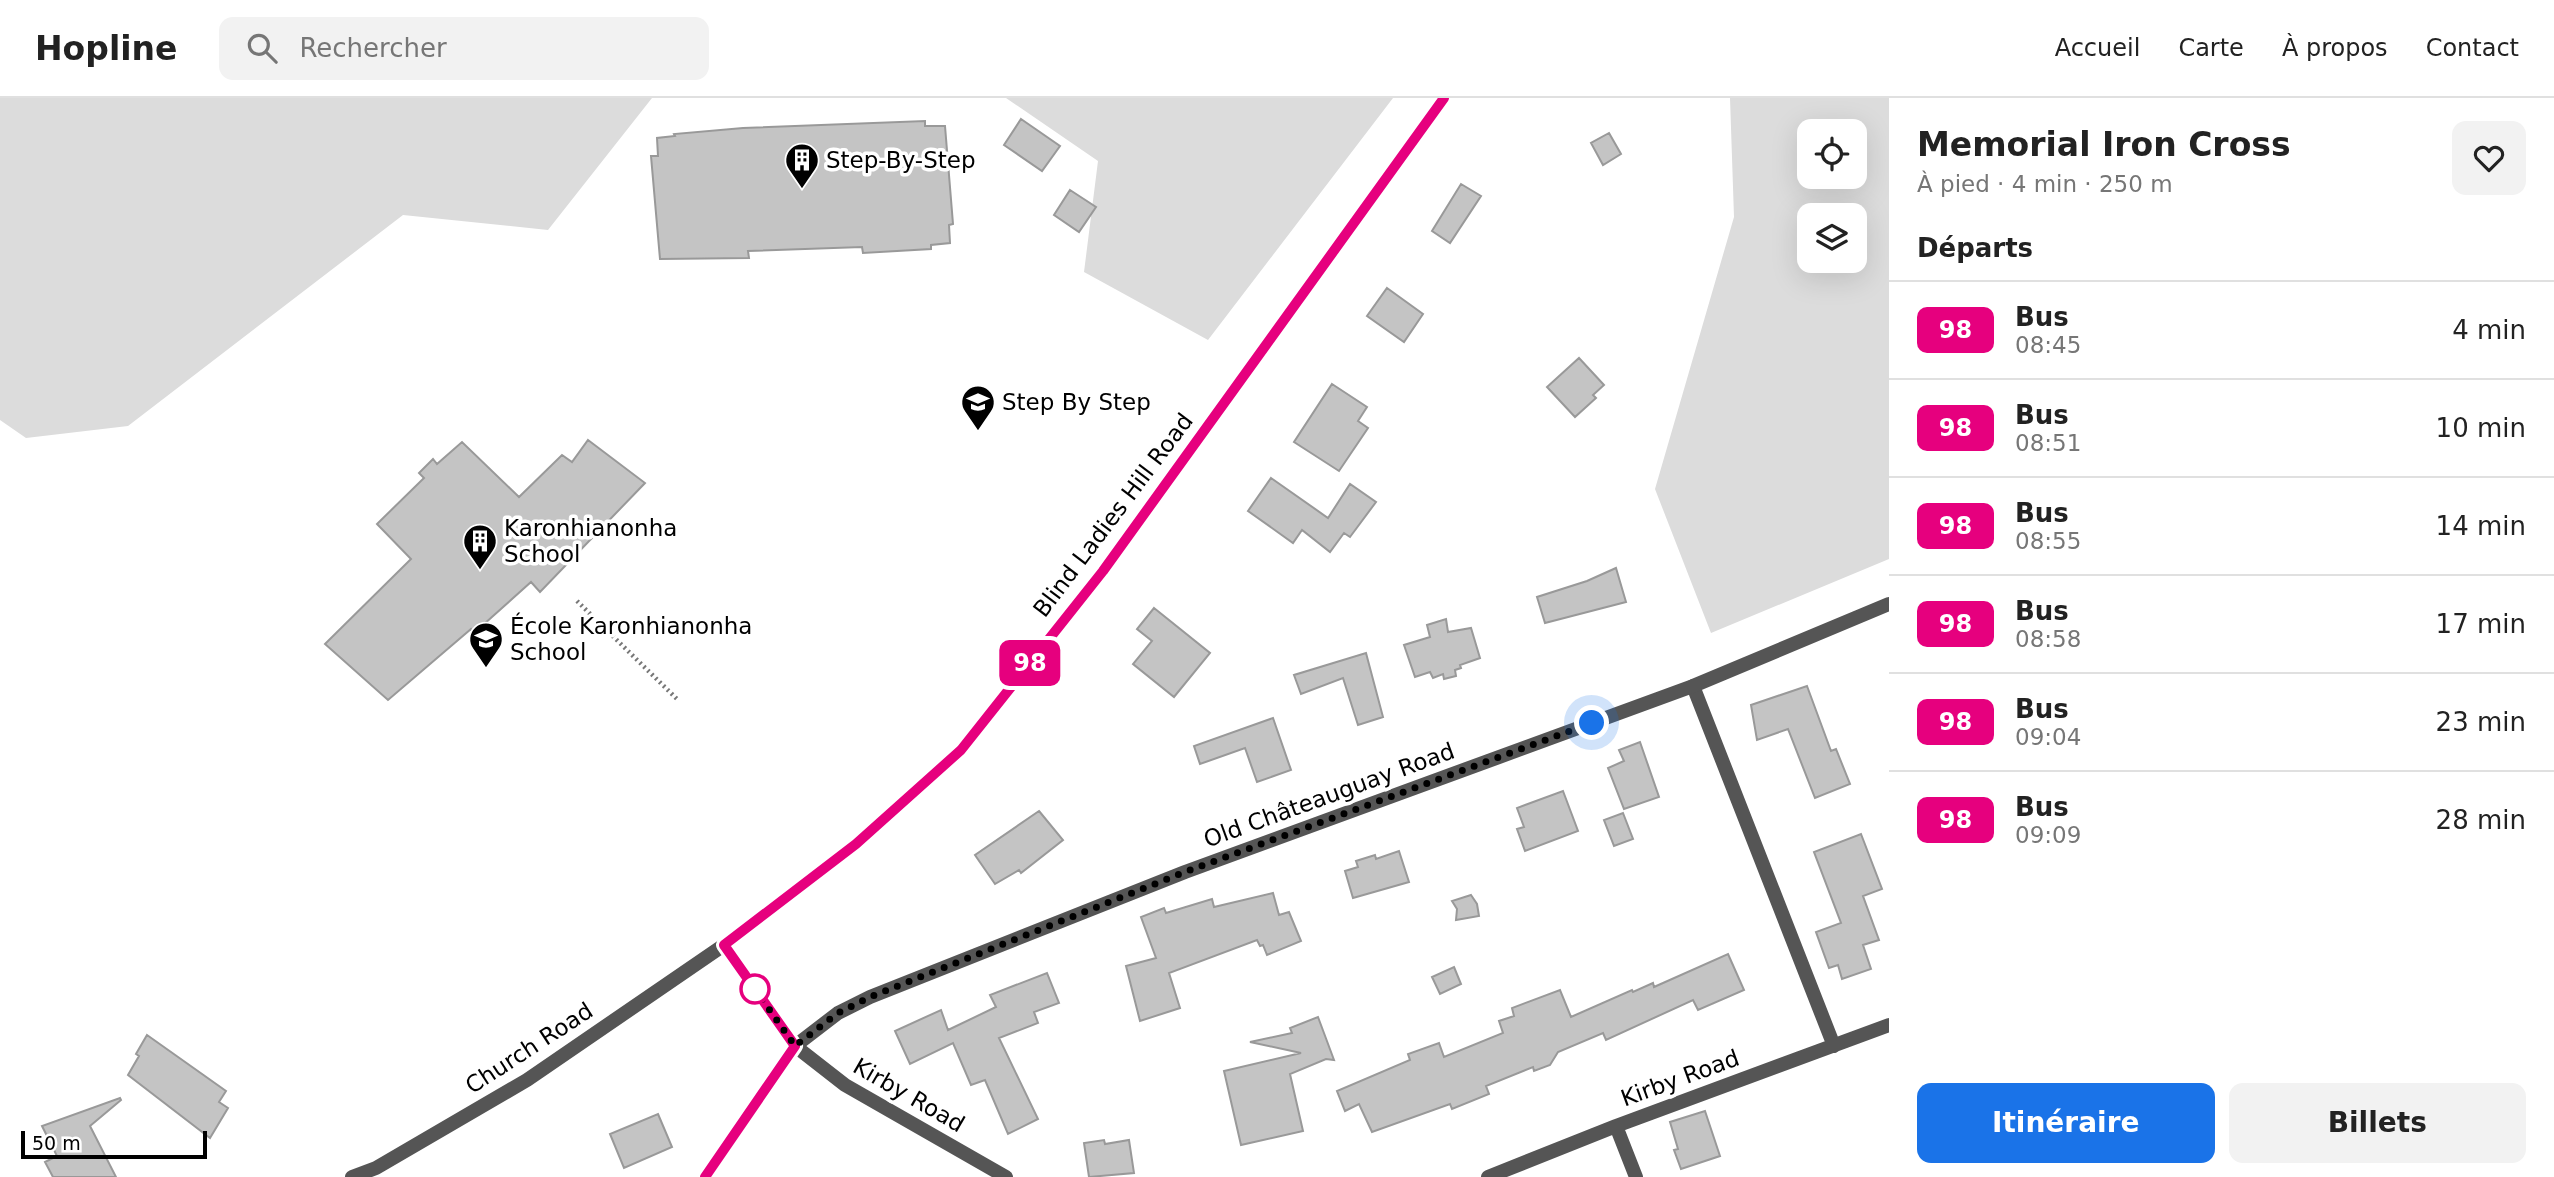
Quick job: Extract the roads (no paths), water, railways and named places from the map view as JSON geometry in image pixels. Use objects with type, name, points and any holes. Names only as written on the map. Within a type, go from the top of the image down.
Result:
[{"type":"street","name":"Blind Ladies Hill Road","points":[[724,945],[856,844],[961,750],[1103,571],[1444,98]]},
{"type":"street","name":"Old Châteauguay Road","points":[[795,1046],[838,1013],[882,992],[1185,872],[1693,686],[1889,604]]},
{"type":"street","points":[[1693,686],[1834,1046]]},
{"type":"street","points":[[705,1177],[795,1046],[724,945]]},
{"type":"street","name":"Church Road","points":[[352,1177],[376,1168],[527,1080],[724,945]]},
{"type":"street","name":"Kirby Road","points":[[1488,1177],[1616,1126],[1889,1025]]},
{"type":"street","name":"Kirby Road","points":[[795,1046],[845,1086],[1006,1177]]},
{"type":"street","points":[[1616,1126],[1636,1177]]},
{"type":"place","name":"Step-By-Step","points":[[802,190]]},
{"type":"place","name":"Step By Step","points":[[978,432]]},
{"type":"place","name":"Karonhianonha School","points":[[480,571]]},
{"type":"place","name":"École Karonhianonha School","points":[[486,669]]}]
